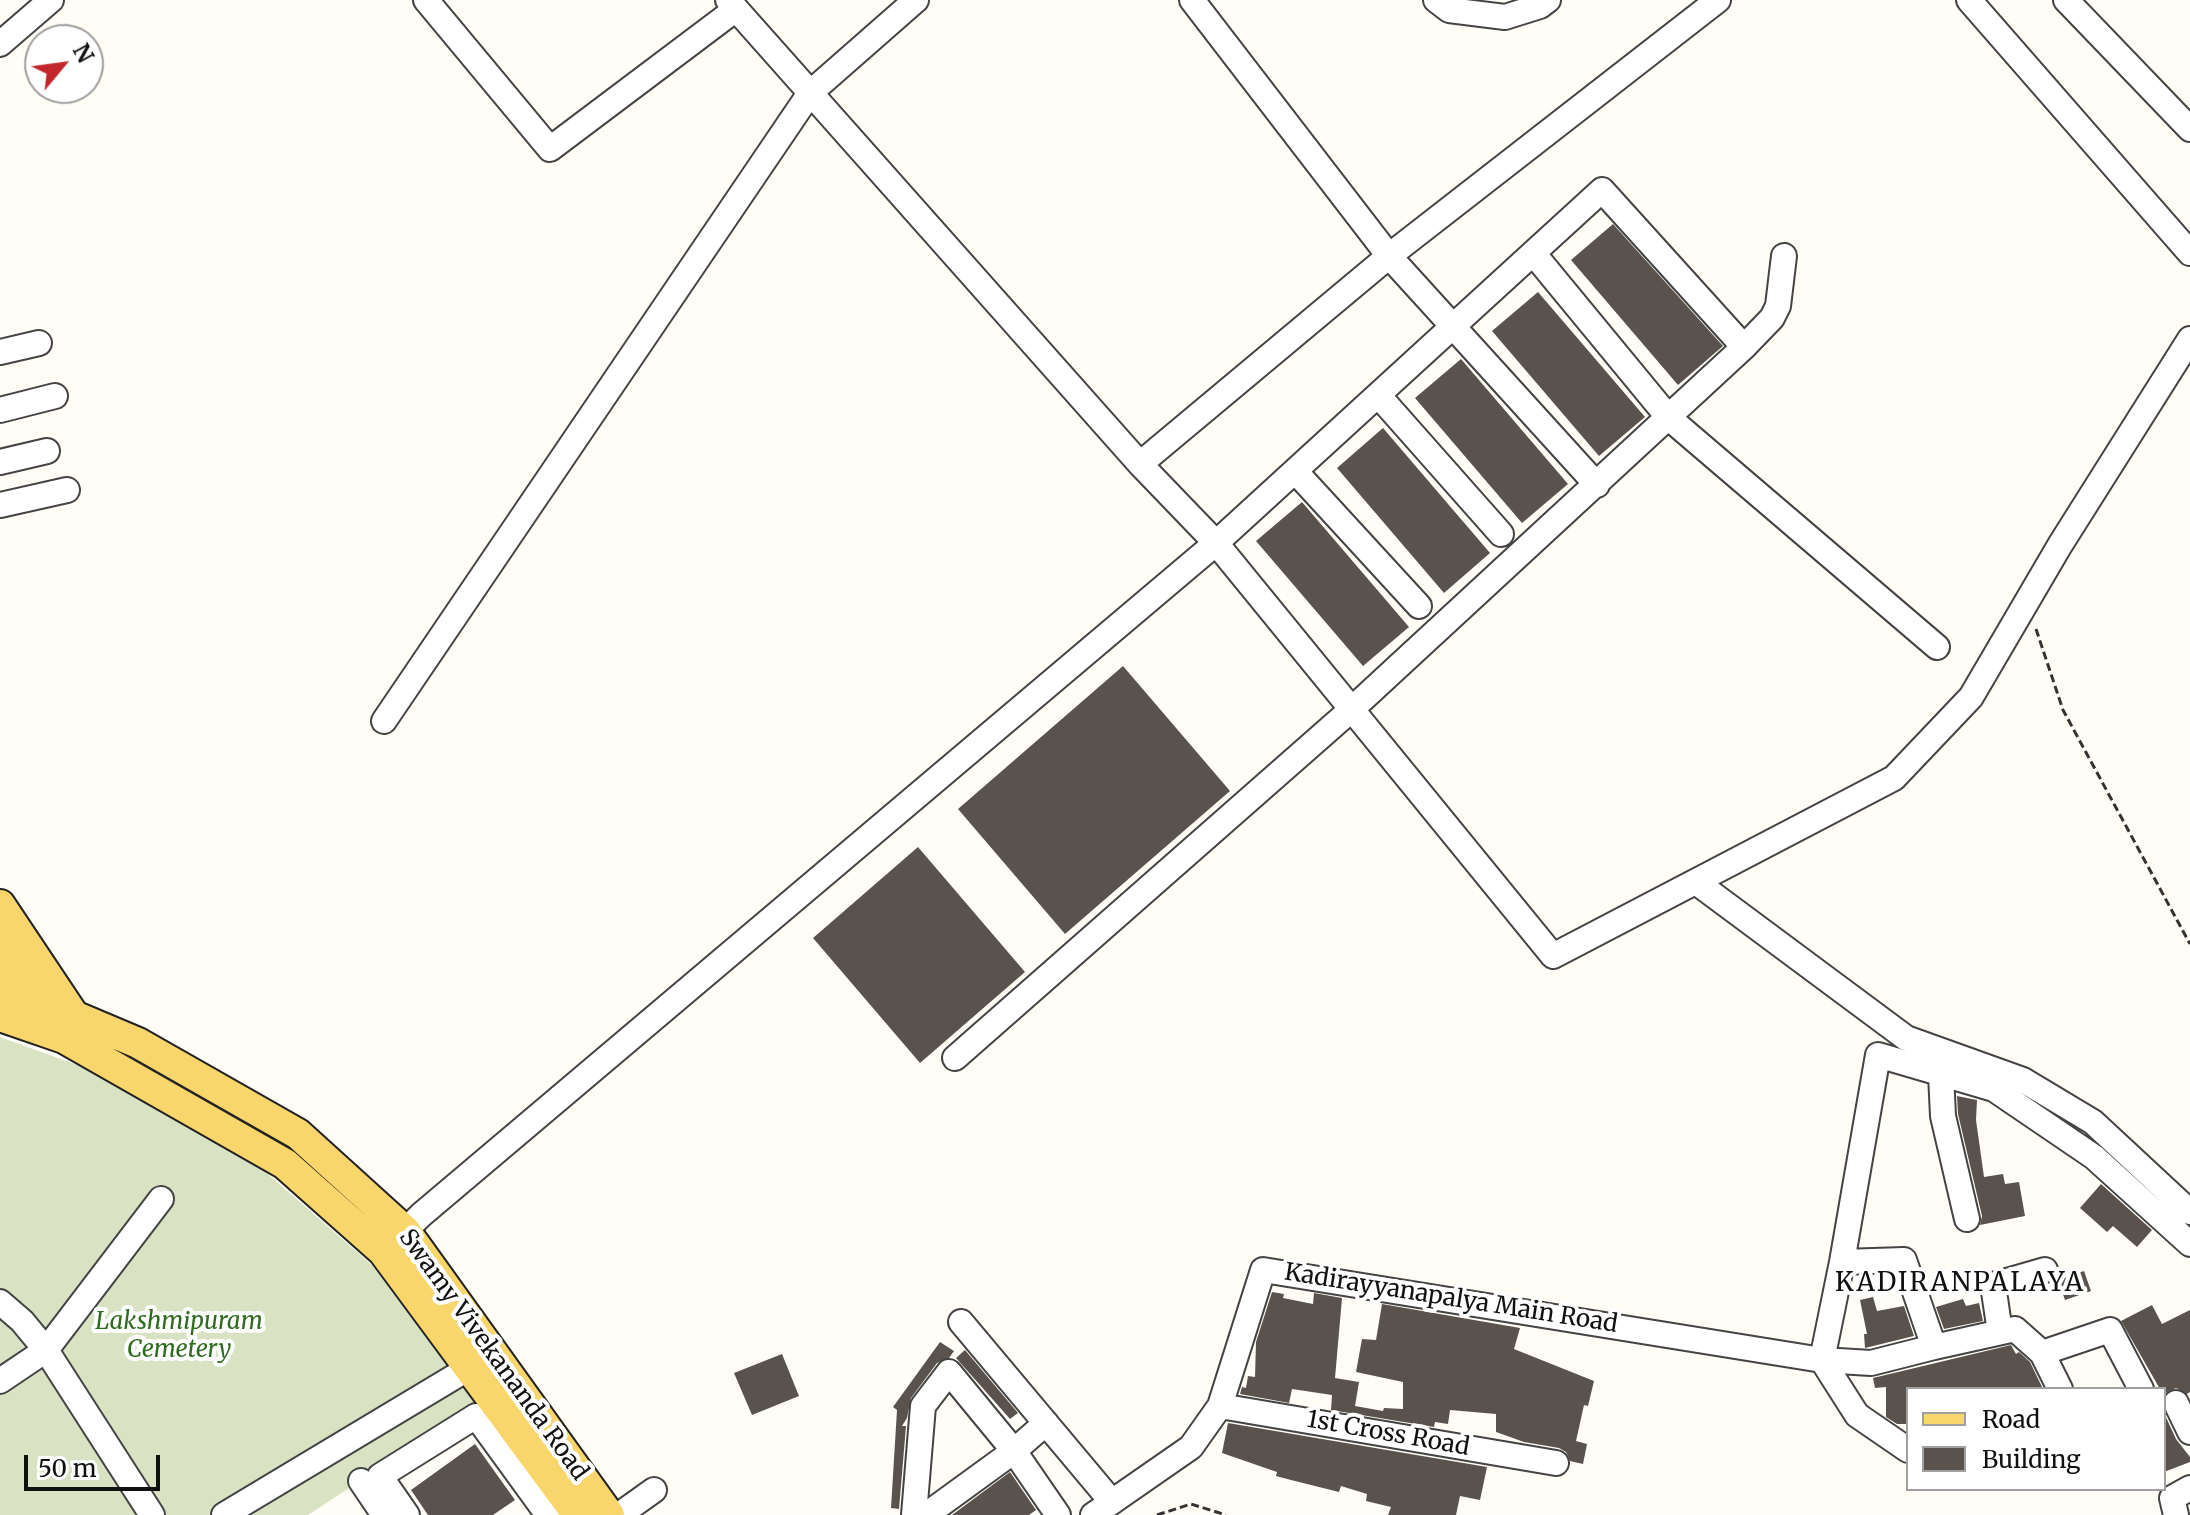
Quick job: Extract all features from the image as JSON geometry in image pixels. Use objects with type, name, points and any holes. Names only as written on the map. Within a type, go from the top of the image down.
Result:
[{"type":"main road","points":[[0,905],[69,1027]]},
{"type":"main road","points":[[0,947],[37,1016]]},
{"type":"main road","name":"Swamy Vivekananda Road","points":[[0,989],[37,1016],[138,1043],[298,1134],[405,1231],[609,1515]]},
{"type":"main road","name":"Swamy Vivekananda Road","points":[[0,1016],[37,1016]]},
{"type":"main road","name":"Swamy Vivekananda Road","points":[[69,1027],[285,1164],[383,1251],[578,1515]]},
{"type":"street","points":[[0,44],[51,0]]},
{"type":"street","points":[[426,0],[550,149],[732,4],[1140,464],[1216,543],[1553,956],[1894,778],[1971,697],[2060,545],[2190,339]]},
{"type":"street","points":[[384,721],[810,93],[916,0]]},
{"type":"street","points":[[1192,0],[1389,256],[1597,485]]},
{"type":"street","points":[[1436,0],[1449,10],[1505,17],[1540,6],[1548,0]]},
{"type":"street","points":[[1140,464],[1389,256],[1718,0]]},
{"type":"street","points":[[1969,0],[2190,253]]},
{"type":"street","points":[[2066,0],[2190,129]]},
{"type":"street","points":[[405,1231],[1216,543],[1602,190],[1744,347]]},
{"type":"street","points":[[1533,253],[1669,418],[1937,647]]},
{"type":"street","points":[[955,1058],[1352,709],[1744,347],[1772,318],[1778,306],[1784,256]]},
{"type":"street","points":[[0,352],[39,343]]},
{"type":"street","points":[[1378,395],[1501,534]]},
{"type":"street","points":[[0,410],[55,396]]},
{"type":"street","points":[[0,462],[47,451]]},
{"type":"street","points":[[1295,471],[1419,606]]},
{"type":"street","points":[[0,505],[67,490]]},
{"type":"street","points":[[1696,882],[1906,1038],[2023,1080],[2093,1122],[2190,1212]]},
{"type":"street","points":[[1906,1449],[1857,1415],[1822,1360],[1878,1055],[1994,1089],[2094,1157],[2190,1244]]},
{"type":"street","points":[[1941,1074],[1943,1116],[1967,1219]]},
{"type":"street","points":[[0,1381],[46,1350],[161,1199]]},
{"type":"street","points":[[1842,1262],[1904,1260],[1934,1347]]},
{"type":"street","name":"Kadirayyanapalya Main Road","points":[[1103,1508],[1191,1447],[1220,1406],[1263,1270],[1822,1360]]},
{"type":"street","points":[[2000,1332],[1993,1285],[2045,1270]]},
{"type":"street","points":[[0,1302],[22,1321],[46,1350],[152,1515]]},
{"type":"street","points":[[961,1322],[1046,1423],[1103,1508]]},
{"type":"street","points":[[1822,1360],[1871,1363],[2015,1329],[2042,1353],[2059,1387]]},
{"type":"street","points":[[2042,1353],[2110,1330],[2140,1387]]},
{"type":"street","points":[[224,1515],[469,1368]]},
{"type":"street","points":[[914,1515],[923,1406],[949,1372],[1014,1451],[1058,1515]]},
{"type":"street","points":[[2177,1402],[2190,1432]]},
{"type":"street","name":"1st Cross Road","points":[[1220,1406],[1556,1463]]},
{"type":"street","points":[[407,1515],[380,1476],[476,1416],[548,1515]]},
{"type":"street","points":[[926,1515],[1014,1451],[1046,1423]]},
{"type":"street","points":[[361,1481],[384,1515]]},
{"type":"street","points":[[2176,1515],[2172,1498],[2190,1488]]},
{"type":"street","points":[[619,1515],[654,1490]]},
{"type":"path","points":[[2036,629],[2063,710],[2190,944]]},
{"type":"path","points":[[1157,1515],[1191,1504],[1226,1515]]},
{"type":"green space","name":"Lakshmipuram Cemetery","points":[[0,1037],[91,1070],[252,1160],[372,1265],[476,1405],[308,1515],[0,1515]]},
{"type":"building","points":[[1613,224],[1723,346],[1678,385],[1571,260]]},
{"type":"building","points":[[1538,292],[1645,417],[1599,456],[1492,331]]},
{"type":"building","points":[[1461,359],[1568,484],[1522,523],[1415,398]]},
{"type":"building","points":[[1383,428],[1490,553],[1444,593],[1337,468]]},
{"type":"building","points":[[1302,502],[1409,627],[1363,666],[1256,541]]},
{"type":"building","points":[[1123,666],[1230,791],[1065,934],[958,809]]},
{"type":"building","points":[[918,847],[1025,972],[920,1063],[813,938]]},
{"type":"building","points":[[1957,1096],[1977,1100],[1976,1120],[1984,1177],[2003,1174],[2005,1184],[2019,1182],[2025,1216],[1980,1225],[1982,1216],[1958,1114]]},
{"type":"building","points":[[2101,1184],[2152,1230],[2137,1247],[2113,1226],[2107,1232],[2080,1208]]},
{"type":"building","points":[[2084,1271],[2091,1291],[2065,1300],[2058,1280]]},
{"type":"building","points":[[1272,1292],[1284,1294],[1283,1298],[1313,1304],[1314,1293],[1342,1298],[1335,1378],[1359,1382],[1355,1406],[1383,1411],[1384,1408],[1403,1409],[1403,1382],[1356,1372],[1362,1339],[1376,1340],[1382,1304],[1520,1328],[1514,1349],[1594,1381],[1588,1406],[1584,1405],[1576,1441],[1587,1444],[1583,1464],[1570,1461],[1566,1452],[1559,1448],[1524,1442],[1496,1432],[1496,1414],[1450,1410],[1448,1424],[1435,1422],[1434,1427],[1331,1410],[1332,1395],[1292,1389],[1289,1403],[1240,1394],[1242,1387],[1246,1388],[1248,1376],[1255,1377],[1256,1342]]},
{"type":"building","points":[[1873,1297],[1877,1311],[1904,1306],[1914,1336],[1865,1348],[1864,1334],[1867,1334],[1860,1300]]},
{"type":"building","points":[[1963,1299],[1966,1306],[1979,1303],[1983,1321],[1944,1329],[1936,1307]]},
{"type":"building","points":[[2152,1305],[2162,1324],[2190,1310],[2190,1392],[2187,1394],[2176,1388],[2166,1393],[2166,1387],[2159,1387],[2121,1321]]},
{"type":"building","points":[[940,1342],[954,1351],[949,1358],[937,1363],[911,1398],[902,1426],[906,1426],[899,1509],[891,1508],[897,1410],[893,1407]]},
{"type":"building","points":[[2011,1345],[2016,1354],[2019,1352],[2030,1362],[2042,1387],[1906,1387],[1906,1424],[1897,1424],[1886,1417],[1886,1387],[1875,1388],[1873,1378]]},
{"type":"building","points":[[965,1350],[1018,1413],[1010,1419],[956,1358]]},
{"type":"building","points":[[782,1354],[799,1396],[752,1415],[734,1373]]},
{"type":"building","points":[[2166,1417],[2176,1439],[2190,1457],[2190,1462],[2166,1471]]},
{"type":"building","points":[[1228,1423],[1487,1467],[1480,1500],[1460,1496],[1456,1515],[1388,1515],[1391,1507],[1366,1501],[1367,1494],[1341,1486],[1339,1492],[1276,1476],[1277,1472],[1222,1453]]},
{"type":"building","points":[[475,1444],[515,1500],[493,1515],[428,1515],[411,1490]]},
{"type":"building","points":[[1010,1472],[1036,1510],[1029,1515],[952,1515]]},
{"type":"district","name":"KADIRANPALAYA","points":[[1960,1284]]}]
